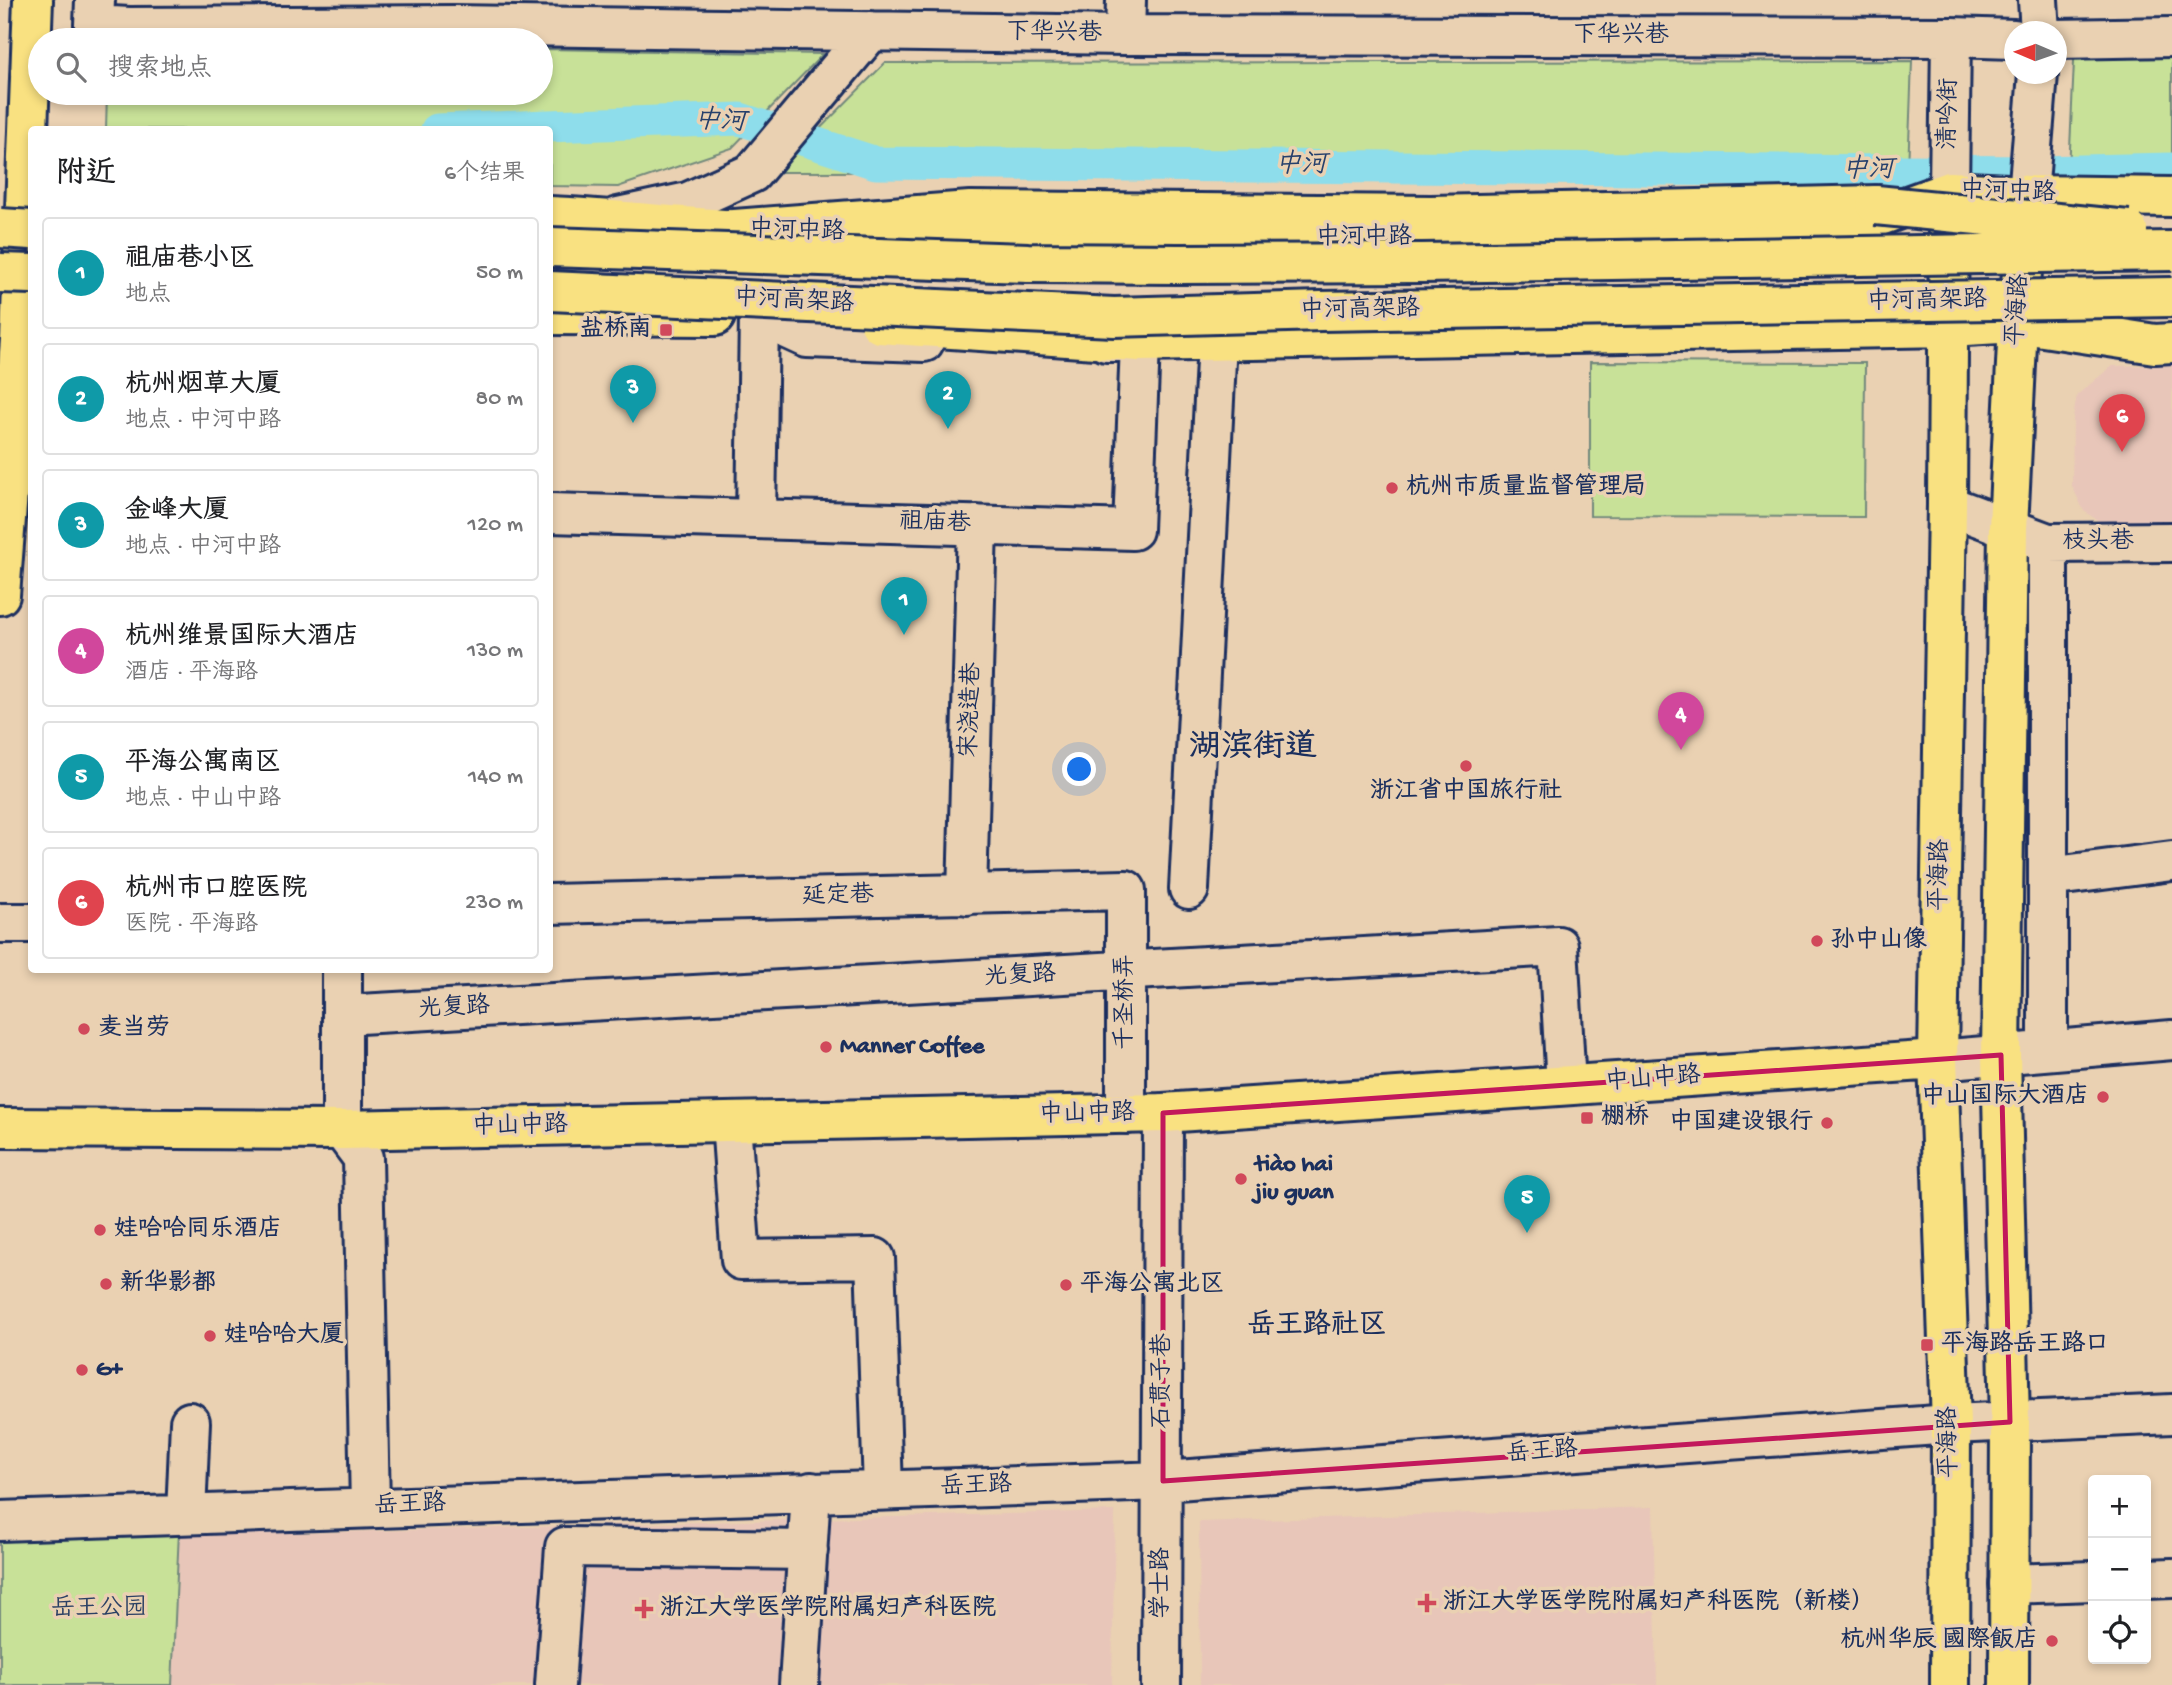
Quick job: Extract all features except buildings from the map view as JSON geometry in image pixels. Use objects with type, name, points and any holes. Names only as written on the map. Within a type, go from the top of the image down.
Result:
[{"type":"main road","points":[[30,28],[33,0]]},
{"type":"main road","points":[[0,595],[18,315],[16,190],[28,56]]},
{"type":"main road","name":"中河中路","points":[[553,216],[722,230],[986,238],[1423,239],[1841,230],[1949,191],[2172,197]]},
{"type":"main road","name":"平海路","points":[[1949,191],[1938,1060],[1951,1424],[1950,1685]]},
{"type":"main road","name":"平海路","points":[[2009,1685],[2010,1422],[2001,1055],[2008,528],[2018,323],[2028,195]]},
{"type":"main road","points":[[722,230],[970,211],[1430,215],[1876,205],[2172,235]]},
{"type":"main road","points":[[0,228],[28,230]]},
{"type":"main road","name":"中河高架路","points":[[553,247],[1028,263],[1179,264],[2172,251]]},
{"type":"main road","points":[[0,273],[28,274]]},
{"type":"main road","name":"中河高架路","points":[[553,291],[1114,317],[1347,310],[2172,297]]},
{"type":"main road","points":[[553,315],[760,316],[1140,342],[1949,327],[2018,323],[2166,333]]},
{"type":"main road","name":"中山中路","points":[[0,1128],[342,1130],[1163,1113],[1938,1060]]},
{"type":"street","points":[[15,0],[16,190]]},
{"type":"street","points":[[2038,0],[2039,21]]},
{"type":"street","name":"下华兴巷","points":[[95,13],[453,12],[871,31],[1126,18],[2004,39]]},
{"type":"street","points":[[612,219],[688,202],[752,173],[871,31]]},
{"type":"street","name":"清吟街","points":[[1949,191],[1951,37]]},
{"type":"street","points":[[2067,39],[2172,37]]},
{"type":"street","points":[[2028,195],[2037,84]]},
{"type":"street","points":[[755,519],[760,316]]},
{"type":"street","points":[[1189,889],[1217,341]]},
{"type":"street","name":"祖庙巷","points":[[553,513],[1133,530],[1140,342]]},
{"type":"street","name":"枝头巷","points":[[1947,505],[2048,543],[2172,542]]},
{"type":"street","name":"宋浇造巷","points":[[967,895],[977,526]]},
{"type":"street","points":[[2048,543],[2048,1050]]},
{"type":"street","points":[[2048,877],[2172,861]]},
{"type":"street","name":"延定巷","points":[[553,904],[1126,891]]},
{"type":"street","name":"千圣桥弄","points":[[1126,891],[1126,1114]]},
{"type":"street","points":[[0,923],[28,923]]},
{"type":"street","name":"光复路","points":[[342,1015],[1558,946],[1566,1085]]},
{"type":"street","points":[[342,973],[342,1130],[363,1158],[370,1507]]},
{"type":"street","name":"中山中路","points":[[1938,1060],[2172,1040]]},
{"type":"street","name":"石贯子巷","points":[[1163,1113],[1163,1481]]},
{"type":"street","points":[[731,1122],[741,1260],[875,1258],[883,1489]]},
{"type":"street","name":"岳王路","points":[[0,1521],[1163,1481],[1951,1424],[2172,1414]]},
{"type":"street","points":[[186,1514],[190,1422]]},
{"type":"street","name":"学士路","points":[[1161,1685],[1163,1481]]},
{"type":"street","points":[[799,1685],[811,1492]]},
{"type":"street","points":[[555,1685],[565,1547],[808,1550]]},
{"type":"street","points":[[2151,1579],[2172,1578]]},
{"type":"street","points":[[2009,1584],[2088,1581]]},
{"type":"highlighted area","points":[[2001,1055],[2010,1422],[1163,1481],[1163,1113]]},
{"type":"shaded area","points":[[2172,365],[2172,525],[2106,526],[2084,511],[2072,486],[2073,418],[2077,395],[2112,366]]},
{"type":"shaded area","name":"浙江大学医学院附属妇产科医院（新楼）","points":[[1653,1507],[1657,1685],[1200,1685],[1199,1522]]},
{"type":"shaded area","name":"浙江大学医学院附属妇产科医院","points":[[1115,1511],[1112,1685],[172,1685],[179,1531],[307,1533]]},
{"type":"green space","points":[[2172,37],[2172,170],[2069,171],[2075,39]]},
{"type":"green space","points":[[553,49],[823,54],[732,148],[618,187],[553,186],[553,126],[106,126],[107,105],[553,105]]},
{"type":"green space","points":[[1912,61],[1908,171],[777,172],[885,63]]},
{"type":"green space","points":[[1590,362],[1865,363],[1864,517],[1590,516]]},
{"type":"green space","name":"岳王公园","points":[[179,1531],[172,1685],[0,1685],[0,1537]]},
{"type":"waterway","name":"中河","points":[[547,126],[740,119],[876,163],[2037,172],[2172,169]]},
{"type":"place","name":"盐桥南","points":[[666,330]]},
{"type":"place","name":"金峰大厦","points":[[633,423]]},
{"type":"place","name":"杭州烟草大厦","points":[[948,429]]},
{"type":"place","name":"杭州市口腔医院","points":[[2122,452]]},
{"type":"place","name":"杭州市质量监督管理局","points":[[1392,488]]},
{"type":"place","name":"祖庙巷小区","points":[[904,635]]},
{"type":"place","name":"杭州维景国际大酒店","points":[[1681,750]]},
{"type":"place","name":"浙江省中国旅行社","points":[[1466,766]]},
{"type":"place","name":"孙中山像","points":[[1817,941]]},
{"type":"place","name":"麦当劳","points":[[84,1029]]},
{"type":"place","name":"Manner Coffee","points":[[826,1047]]},
{"type":"place","name":"中山国际大酒店","points":[[2103,1097]]},
{"type":"place","name":"棚桥","points":[[1587,1118]]},
{"type":"place","name":"中国建设银行","points":[[1827,1123]]},
{"type":"place","name":"tiào hai jiu guan","points":[[1241,1179]]},
{"type":"place","name":"娃哈哈同乐酒店","points":[[100,1230]]},
{"type":"place","name":"平海公寓南区","points":[[1527,1233]]},
{"type":"place","name":"新华影都","points":[[106,1284]]},
{"type":"place","name":"平海公寓北区","points":[[1066,1285]]},
{"type":"place","name":"娃哈哈大厦","points":[[210,1336]]},
{"type":"place","name":"平海路岳王路口","points":[[1927,1345]]},
{"type":"place","name":"G+","points":[[82,1370]]},
{"type":"place","name":"浙江大学医学院附属妇产科医院（新楼）","points":[[1427,1603]]},
{"type":"place","name":"浙江大学医学院附属妇产科医院","points":[[644,1609]]},
{"type":"place","name":"杭州华辰 國際飯店","points":[[2052,1641]]},
{"type":"district","name":"湖滨街道","points":[[1253,749]]},
{"type":"district","name":"岳王路社区","points":[[1317,1326]]}]
